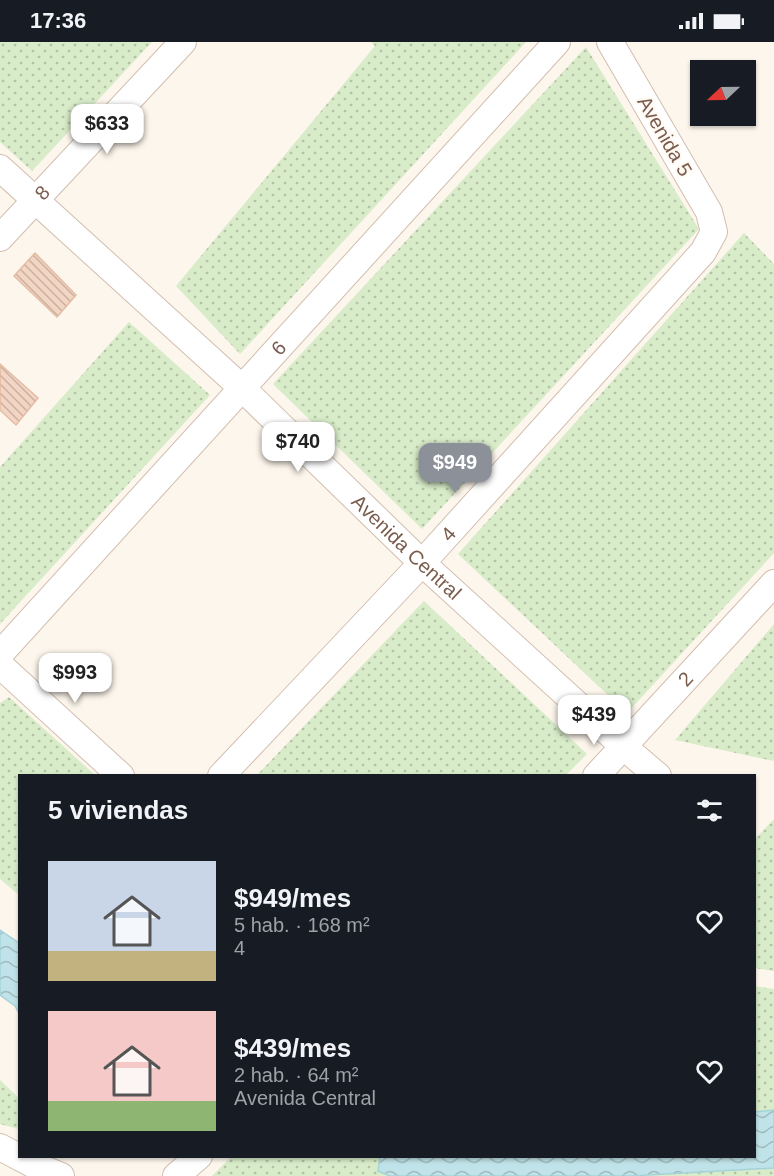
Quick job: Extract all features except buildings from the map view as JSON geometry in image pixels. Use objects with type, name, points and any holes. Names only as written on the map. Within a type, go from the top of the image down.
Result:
[{"type":"street","name":"8","points":[[0,238],[183,42]]},
{"type":"street","name":"6","points":[[0,654],[557,42]]},
{"type":"street","name":"Avenida 5","points":[[610,42],[710,212],[714,232]]},
{"type":"street","name":"Avenida Central","points":[[0,168],[243,388],[422,563],[656,774]]},
{"type":"street","name":"4","points":[[223,774],[422,563],[703,252],[714,232]]},
{"type":"street","name":"2","points":[[598,774],[774,583]]},
{"type":"street","points":[[0,665],[119,774]]},
{"type":"street","points":[[0,1147],[18,1157]]},
{"type":"street","points":[[21,1158],[61,1176]]},
{"type":"street","points":[[176,1176],[197,1158]]},
{"type":"green space","points":[[0,42],[152,42],[32,171],[0,142]]},
{"type":"green space","points":[[371,42],[526,42],[240,354],[176,286],[375,46]]},
{"type":"green space","points":[[586,47],[699,229],[422,529],[273,384]]},
{"type":"green space","points":[[744,233],[774,264],[774,553],[627,713],[458,554]]},
{"type":"green space","points":[[129,322],[210,395],[0,624],[0,467]]},
{"type":"green space","points":[[424,601],[587,754],[567,774],[258,774]]},
{"type":"green space","points":[[774,624],[774,761],[675,740]]},
{"type":"green space","points":[[9,697],[94,774],[18,774],[18,894],[0,879],[0,703]]},
{"type":"green space","points":[[774,819],[774,971],[756,968],[756,838]]},
{"type":"green space","points":[[756,986],[774,989],[774,1110],[756,1112]]},
{"type":"green space","points":[[0,1080],[18,1097],[18,1129],[0,1124]]},
{"type":"green space","points":[[230,1158],[380,1158],[378,1171],[390,1176],[212,1176]]},
{"type":"green space","points":[[774,1168],[774,1176],[630,1176]]},
{"type":"water","points":[[0,930],[18,942],[18,1011],[15,1006],[0,995]]},
{"type":"water","points":[[774,1110],[774,1168],[630,1176],[390,1176],[378,1171],[380,1158],[756,1158],[756,1112]]}]
